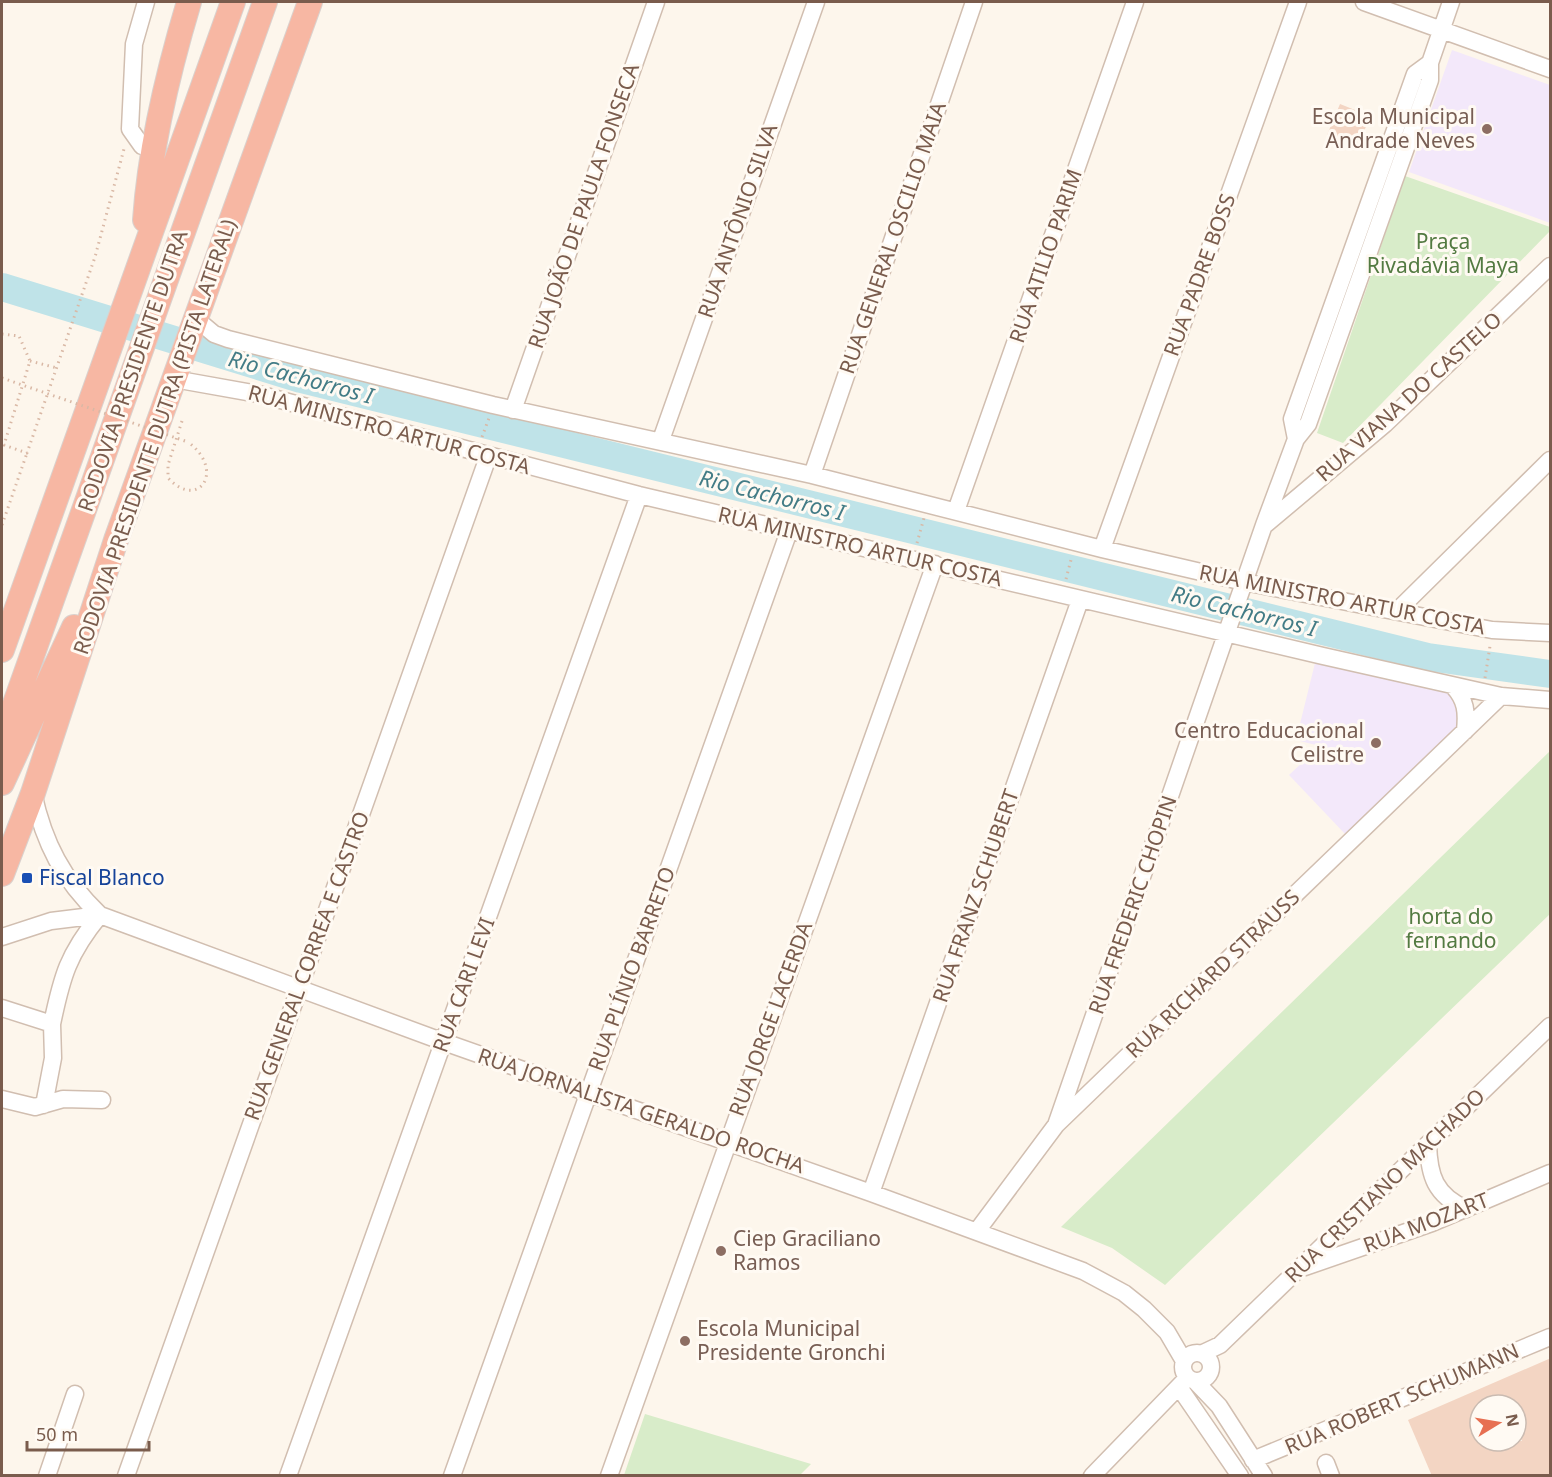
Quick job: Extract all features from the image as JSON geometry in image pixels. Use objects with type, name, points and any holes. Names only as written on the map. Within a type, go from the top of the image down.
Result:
[{"type":"highway","points":[[143,253],[152,162],[174,52],[189,2]]},
{"type":"highway","name":"RODOVIA PRESIDENTE DUTRA","points":[[2,650],[233,2]]},
{"type":"highway","name":"RODOVIA PRESIDENTE DUTRA","points":[[2,740],[131,379],[159,294],[265,2]]},
{"type":"highway","name":"RODOVIA PRESIDENTE DUTRA (PISTA LATERAL)","points":[[2,874],[33,793],[116,540],[310,2]]},
{"type":"highway","points":[[2,783],[116,540]]},
{"type":"highway","points":[[2,622],[28,578]]},
{"type":"street","points":[[142,146],[130,129],[135,44],[146,2]]},
{"type":"street","name":"RUA JOÃO DE PAULA FONSECA","points":[[513,410],[656,2]]},
{"type":"street","name":"RUA ANTÔNIO SILVA","points":[[661,440],[816,2]]},
{"type":"street","name":"RUA GENERAL OSCILIO MAIA","points":[[812,475],[974,2]]},
{"type":"street","name":"RUA ATILIO PARIM","points":[[956,511],[1135,2]]},
{"type":"street","name":"RUA PADRE BOSS","points":[[1102,549],[1298,2]]},
{"type":"street","points":[[1364,2],[1551,69]]},
{"type":"street","name":"RUA FREDERIC CHOPIN","points":[[1056,1125],[1264,525],[1296,439],[1308,424],[1430,80],[1430,63],[1451,2]]},
{"type":"street","name":"RUA VIANA DO CASTELO","points":[[1264,525],[1385,424],[1551,266]]},
{"type":"street","name":"RUA MINISTRO ARTUR COSTA","points":[[194,323],[228,339],[513,410],[661,440],[812,475],[1102,549],[1242,588],[1397,611],[1492,630],[1551,633]]},
{"type":"street","name":"RUA MINISTRO ARTUR COSTA","points":[[176,373],[484,450],[639,495],[789,531],[1080,600],[1229,627],[1454,686],[1501,696],[1551,700]]},
{"type":"street","name":"RUA GENERAL CORREA E CASTRO","points":[[126,1476],[299,990],[484,450]]},
{"type":"street","points":[[1397,611],[1551,460]]},
{"type":"street","name":"RUA CARI LEVI","points":[[288,1476],[639,495]]},
{"type":"street","name":"RUA PLÍNIO BARRETO","points":[[452,1476],[789,531]]},
{"type":"street","name":"RUA JORGE LACERDA","points":[[609,1476],[697,1235],[727,1142],[934,564]]},
{"type":"street","name":"RUA FRANZ SCHUBERT","points":[[871,1193],[1080,600]]},
{"type":"street","points":[[1454,686],[1462,695],[1466,707],[1465,730]]},
{"type":"street","name":"RUA RICHARD STRAUSS","points":[[977,1231],[1056,1125],[1501,696]]},
{"type":"street","name":"RUA JORNALISTA GERALDO ROCHA","points":[[33,793],[55,860],[73,887],[100,915],[299,990],[977,1231],[1104,1281],[1144,1309],[1167,1332],[1196,1369],[1264,1476]]},
{"type":"street","points":[[44,1106],[53,1058],[52,1024],[63,973],[78,943],[100,915]]},
{"type":"street","name":"RUA JORNALISTA GERALDO ROCHA","points":[[2,937],[51,921],[100,915]]},
{"type":"street","points":[[3,1013],[52,1024]]},
{"type":"street","name":"RUA CRISTIANO MACHADO","points":[[1092,1476],[1220,1345],[1551,1026]]},
{"type":"street","points":[[2,1099],[27,1107],[44,1106],[63,1100],[102,1100]]},
{"type":"street","points":[[1428,1144],[1430,1168],[1439,1190],[1449,1202],[1466,1209]]},
{"type":"street","name":"RUA MOZART","points":[[1300,1268],[1368,1246],[1466,1209],[1551,1173]]},
{"type":"street","name":"RUA ROBERT SCHUMANN","points":[[1253,1460],[1551,1337]]},
{"type":"street","name":"RUA JORNALISTA GERALDO ROCHA","points":[[1196,1369],[1240,1476]]},
{"type":"street","points":[[47,1476],[75,1394]]},
{"type":"path","points":[[2,525],[84,287]]},
{"type":"path","points":[[2,334],[19,336],[32,362],[4,445],[27,453]]},
{"type":"path","points":[[32,362],[57,368]]},
{"type":"path","points":[[2,378],[188,442],[202,452],[207,465],[207,478],[200,488],[188,491],[177,488],[166,479],[168,465],[185,410]]},
{"type":"path","points":[[484,450],[490,415]]},
{"type":"path","points":[[915,548],[924,518]]},
{"type":"path","points":[[1064,585],[1073,553]]},
{"type":"path","points":[[1486,675],[1490,643]]},
{"type":"shaded area","name":"Escola Municipal Andrade Neves","points":[[1452,50],[1550,85],[1550,223],[1409,172]]},
{"type":"shaded area","name":"Centro Educacional Celistre","points":[[1317,655],[1442,687],[1453,696],[1458,711],[1458,725],[1452,734],[1346,835],[1289,775],[1320,746],[1296,740]]},
{"type":"green space","name":"Praça Rivadávia Maya","points":[[1405,176],[1550,227],[1550,231],[1343,443],[1317,433]]},
{"type":"green space","name":"horta do fernando","points":[[1550,751],[1550,914],[1165,1285],[1112,1248],[1061,1227]]},
{"type":"green space","points":[[645,1414],[811,1464],[800,1475],[624,1475]]},
{"type":"building","points":[[1340,104],[1370,116],[1358,147],[1327,135]]},
{"type":"building","points":[[1551,1358],[1551,1476],[1432,1476],[1408,1420],[1468,1394],[1468,1453],[1528,1453],[1528,1393],[1470,1393]]},
{"type":"waterway","name":"Rio Cachorros I","points":[[2,287],[301,379],[1428,657],[1550,674]]},
{"type":"place","name":"Escola Municipal Andrade Neves","points":[[1487,129]]},
{"type":"place","name":"Centro Educacional Celistre","points":[[1376,743]]},
{"type":"place","name":"Fiscal Blanco","points":[[27,878]]},
{"type":"place","name":"Ciep Graciliano Ramos","points":[[721,1251]]},
{"type":"place","name":"Escola Municipal Presidente Gronchi","points":[[685,1341]]}]
